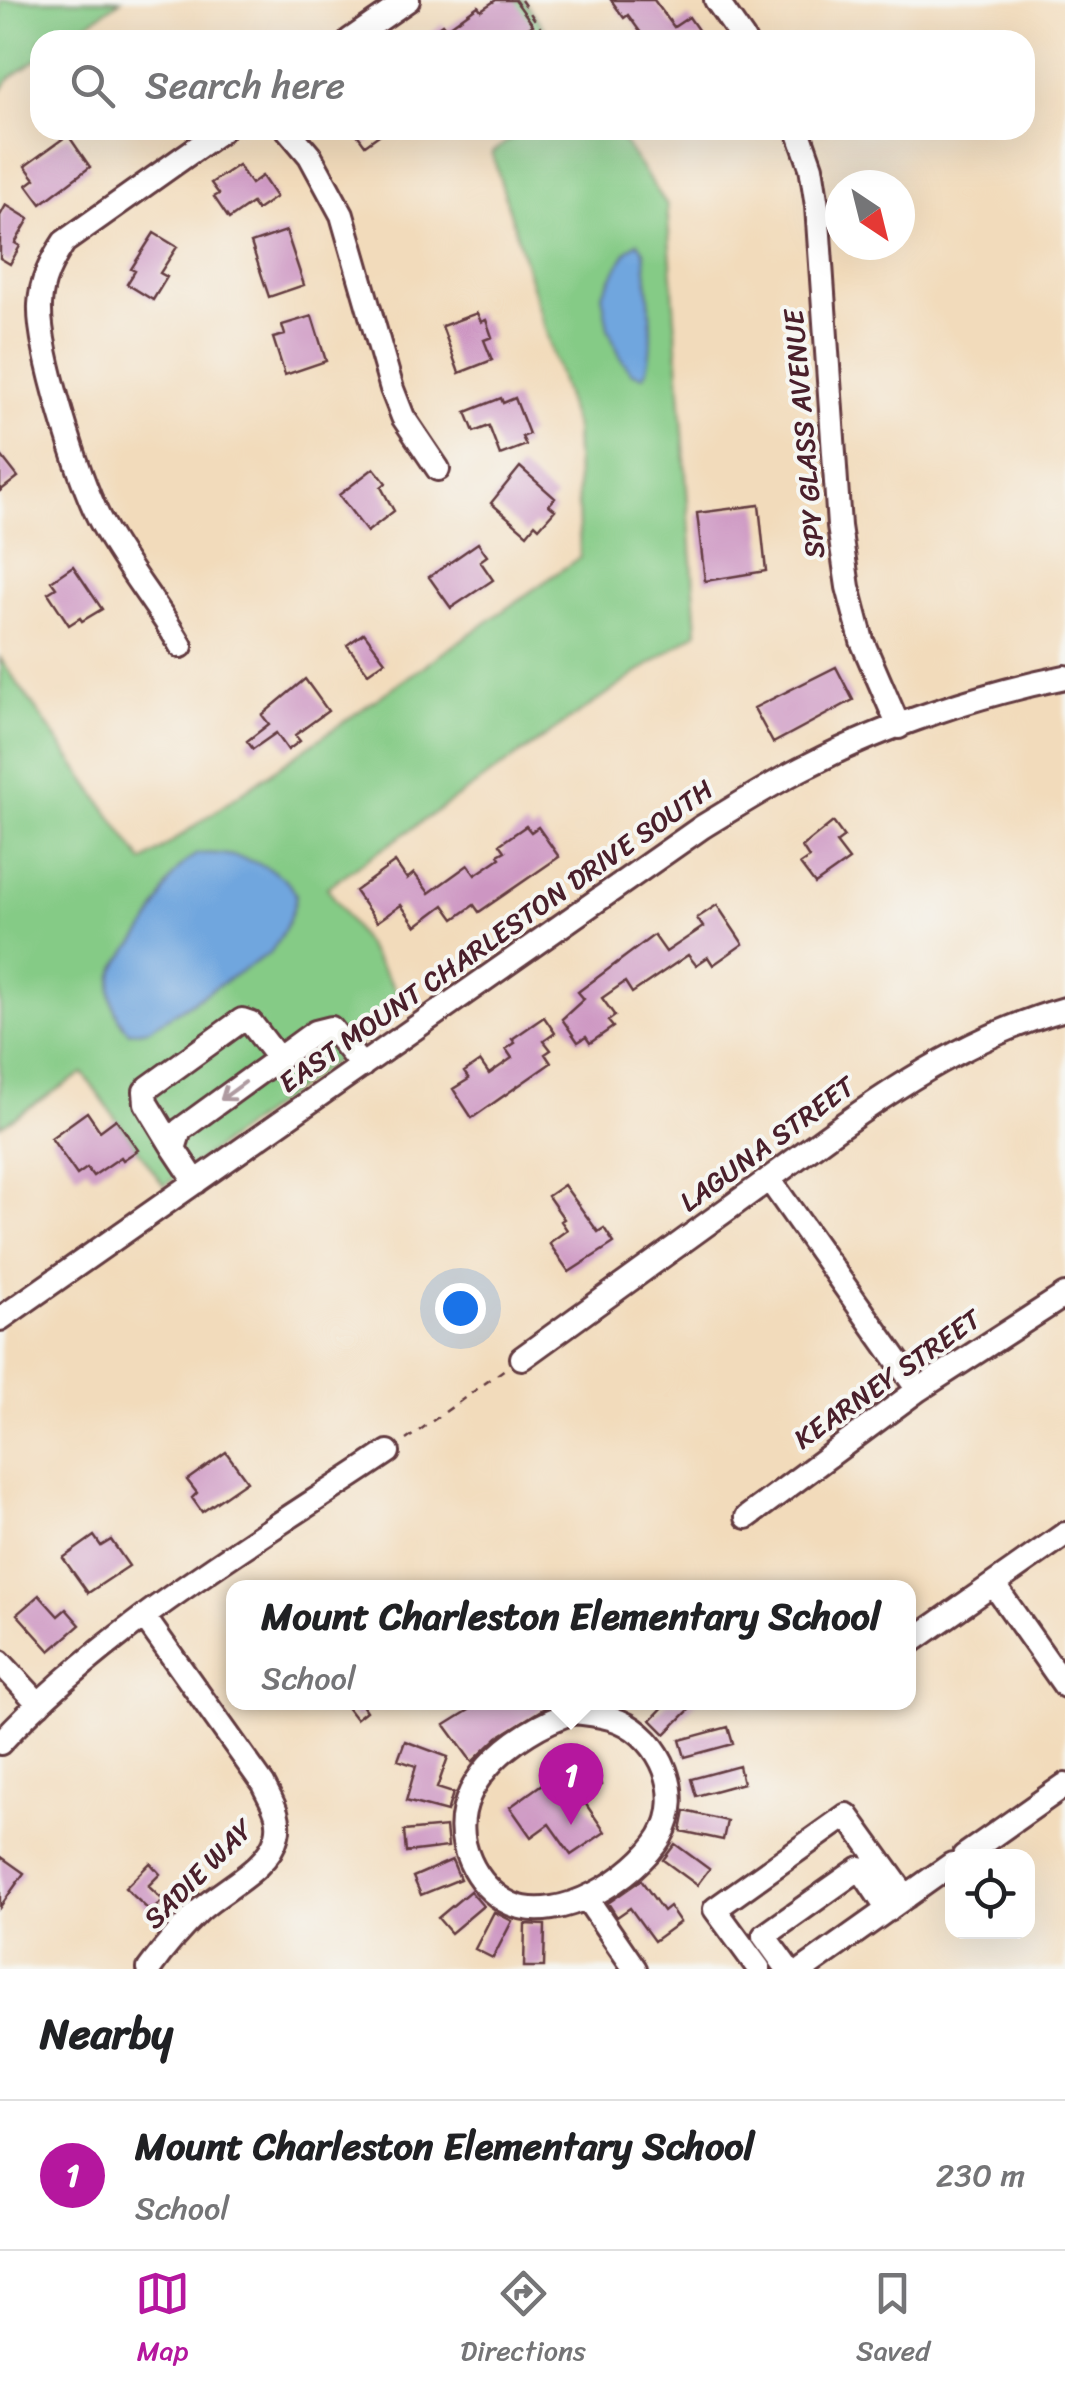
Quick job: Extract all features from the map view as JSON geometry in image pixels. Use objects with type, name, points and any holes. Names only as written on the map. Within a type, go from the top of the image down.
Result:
[{"type":"street","points":[[364,30],[408,0]]},
{"type":"street","points":[[716,0],[737,30]]},
{"type":"street","points":[[181,646],[121,556],[83,482],[47,356],[40,303],[50,264],[64,242],[208,140]]},
{"type":"street","points":[[296,140],[310,156],[342,215],[392,388],[403,417],[438,469]]},
{"type":"street","name":"SPY GLASS AVENUE","points":[[801,140],[817,206],[839,526],[848,586],[862,641],[899,727]]},
{"type":"street","name":"EAST MOUNT CHARLESTON DRIVE SOUTH","points":[[0,1319],[702,827],[812,763],[899,727],[971,702],[1065,677]]},
{"type":"street","name":"LAGUNA STREET","points":[[522,1358],[769,1179],[935,1065],[1006,1030],[1065,1009]]},
{"type":"street","points":[[196,1182],[146,1103],[145,1090],[242,1020],[251,1023],[278,1058]]},
{"type":"street","points":[[174,1149],[180,1130],[188,1123],[315,1032],[332,1028],[362,1066]]},
{"type":"street","points":[[769,1179],[918,1390]]},
{"type":"street","name":"KEARNEY STREET","points":[[747,1517],[918,1390],[1065,1295]]},
{"type":"street","points":[[0,1743],[38,1704],[144,1618],[388,1452]]},
{"type":"street","points":[[916,1638],[1065,1534]]},
{"type":"street","points":[[994,1584],[1065,1686]]},
{"type":"street","name":"SADIE WAY","points":[[144,1618],[263,1784],[276,1810],[278,1824],[268,1854],[202,1909],[149,1969]]},
{"type":"street","points":[[0,1662],[38,1704]]},
{"type":"street","points":[[574,1712],[623,1722],[643,1738],[662,1758],[671,1798],[665,1826],[651,1849],[587,1899],[542,1909],[506,1902],[478,1876],[465,1850],[463,1834],[465,1799],[483,1770],[556,1718],[574,1712]]},
{"type":"street","points":[[974,1849],[1065,1785]]},
{"type":"street","points":[[759,1969],[715,1909],[847,1815],[897,1903]]},
{"type":"street","points":[[788,1969],[764,1936],[860,1868],[897,1903]]},
{"type":"street","points":[[804,1969],[945,1869]]},
{"type":"street","points":[[587,1899],[627,1966]]},
{"type":"path","points":[[522,0],[542,30]]},
{"type":"path","points":[[388,1452],[522,1358]]},
{"type":"green space","points":[[0,0],[121,0],[78,30],[30,30],[30,64],[10,78],[0,92]]},
{"type":"green space","points":[[508,0],[524,0],[545,30],[530,30]]},
{"type":"green space","points":[[509,140],[622,140],[667,205],[697,632],[327,887],[408,1008],[164,1186],[83,1073],[0,1126],[0,658],[143,862],[580,557],[575,428],[492,153]]},
{"type":"water","points":[[638,242],[644,251],[650,315],[650,350],[644,376],[632,373],[622,360],[608,328],[602,294],[627,251]]},
{"type":"water","points":[[197,854],[239,857],[278,875],[296,894],[290,917],[270,953],[149,1029],[129,1032],[112,1002],[113,976],[149,923],[167,885]]},
{"type":"building","points":[[496,0],[515,0],[533,25],[526,30],[434,30],[442,24],[446,29],[478,6],[481,10]]},
{"type":"building","points":[[611,0],[654,0],[674,27],[689,17],[698,30],[639,30],[628,15],[624,18]]},
{"type":"building","points":[[61,140],[71,140],[90,167],[41,204],[27,185],[35,179],[25,166]]},
{"type":"building","points":[[238,165],[251,184],[262,176],[276,197],[257,210],[252,203],[229,219],[214,197],[219,194],[211,183]]},
{"type":"building","points":[[6,205],[29,219],[15,243],[20,246],[10,264],[0,258],[0,216]]},
{"type":"building","points":[[286,231],[304,285],[269,297],[251,243]]},
{"type":"building","points":[[154,233],[177,247],[160,273],[167,277],[153,300],[127,284],[135,271],[131,269]]},
{"type":"building","points":[[477,313],[481,322],[486,320],[492,337],[484,340],[492,360],[459,373],[442,326]]},
{"type":"building","points":[[312,316],[326,361],[285,375],[273,338],[285,335],[282,325]]},
{"type":"building","points":[[501,398],[503,403],[515,398],[529,434],[522,437],[526,445],[500,455],[489,426],[474,432],[466,412]]},
{"type":"building","points":[[0,454],[18,477],[0,491]]},
{"type":"building","points":[[520,467],[555,498],[549,505],[555,510],[539,528],[535,524],[527,534],[491,503]]},
{"type":"building","points":[[374,468],[386,483],[381,487],[394,511],[367,532],[339,495]]},
{"type":"building","points":[[759,505],[766,571],[705,581],[697,513]]},
{"type":"building","points":[[478,543],[487,556],[480,561],[493,580],[451,608],[429,577]]},
{"type":"building","points":[[73,566],[102,609],[69,625],[48,593],[56,588],[51,581]]},
{"type":"building","points":[[364,633],[385,661],[368,673],[347,645]]},
{"type":"building","points":[[836,667],[853,700],[773,743],[754,708]]},
{"type":"building","points":[[305,679],[328,711],[295,735],[300,741],[288,750],[276,733],[253,749],[247,741],[269,724],[262,715]]},
{"type":"building","points":[[833,822],[844,837],[836,843],[849,860],[815,884],[800,864],[809,858],[802,847]]},
{"type":"building","points":[[526,826],[531,832],[538,827],[559,857],[479,912],[474,905],[454,919],[444,905],[416,926],[401,905],[377,922],[355,891],[395,862],[407,879],[414,873],[429,893],[468,865],[475,875],[500,858],[498,855],[505,851],[500,844]]},
{"type":"building","points":[[717,905],[743,944],[713,965],[708,957],[696,965],[688,955],[632,993],[625,982],[602,998],[615,1016],[608,1021],[613,1027],[590,1043],[586,1037],[578,1042],[562,1019],[584,999],[578,992],[654,935],[666,952],[703,927],[697,918]]},
{"type":"building","points":[[544,1017],[555,1033],[544,1041],[551,1050],[545,1054],[551,1063],[472,1118],[453,1089],[469,1079],[464,1072],[480,1061],[489,1074],[512,1058],[506,1049],[515,1043],[512,1039]]},
{"type":"building","points":[[87,1112],[100,1131],[116,1119],[138,1150],[93,1176],[87,1168],[77,1175],[51,1138]]},
{"type":"building","points":[[564,1185],[598,1232],[604,1228],[614,1243],[569,1272],[549,1243],[567,1230],[548,1196]]},
{"type":"building","points":[[226,1452],[247,1481],[202,1512],[192,1498],[197,1493],[187,1480]]},
{"type":"building","points":[[94,1536],[101,1546],[111,1540],[129,1566],[88,1593],[63,1558]]},
{"type":"building","points":[[39,1595],[58,1616],[66,1609],[80,1625],[50,1651],[17,1614]]},
{"type":"building","points":[[349,1710],[365,1710],[366,1711],[356,1719]]},
{"type":"building","points":[[469,1710],[541,1710],[498,1737],[472,1762],[445,1725]]},
{"type":"building","points":[[660,1710],[689,1710],[665,1734],[651,1720]]},
{"type":"building","points":[[728,1727],[733,1744],[685,1757],[680,1740]]},
{"type":"building","points":[[405,1741],[448,1757],[437,1788],[453,1793],[447,1812],[406,1801],[416,1766],[398,1760]]},
{"type":"building","points":[[581,1756],[602,1785],[583,1800],[605,1832],[571,1855],[549,1824],[531,1837],[510,1807]]},
{"type":"building","points":[[739,1766],[743,1783],[696,1796],[691,1779]]},
{"type":"building","points":[[685,1811],[727,1821],[723,1840],[681,1831]]},
{"type":"building","points":[[446,1827],[448,1847],[406,1852],[404,1831]]},
{"type":"building","points":[[675,1844],[709,1869],[697,1885],[663,1860]]},
{"type":"building","points":[[0,1856],[24,1873],[0,1907]]},
{"type":"building","points":[[452,1860],[460,1879],[421,1895],[413,1877]]},
{"type":"building","points":[[150,1863],[160,1874],[148,1886],[163,1900],[151,1912],[125,1888]]},
{"type":"building","points":[[641,1880],[663,1911],[669,1906],[680,1922],[654,1941],[630,1908],[617,1917],[608,1903]]},
{"type":"building","points":[[470,1891],[483,1906],[451,1933],[438,1918]]},
{"type":"building","points":[[494,1912],[512,1921],[493,1958],[475,1949]]},
{"type":"building","points":[[525,1924],[545,1925],[544,1967],[524,1967]]},
{"type":"place","name":"Mount Charleston Elementary School","points":[[571,1825]]}]
